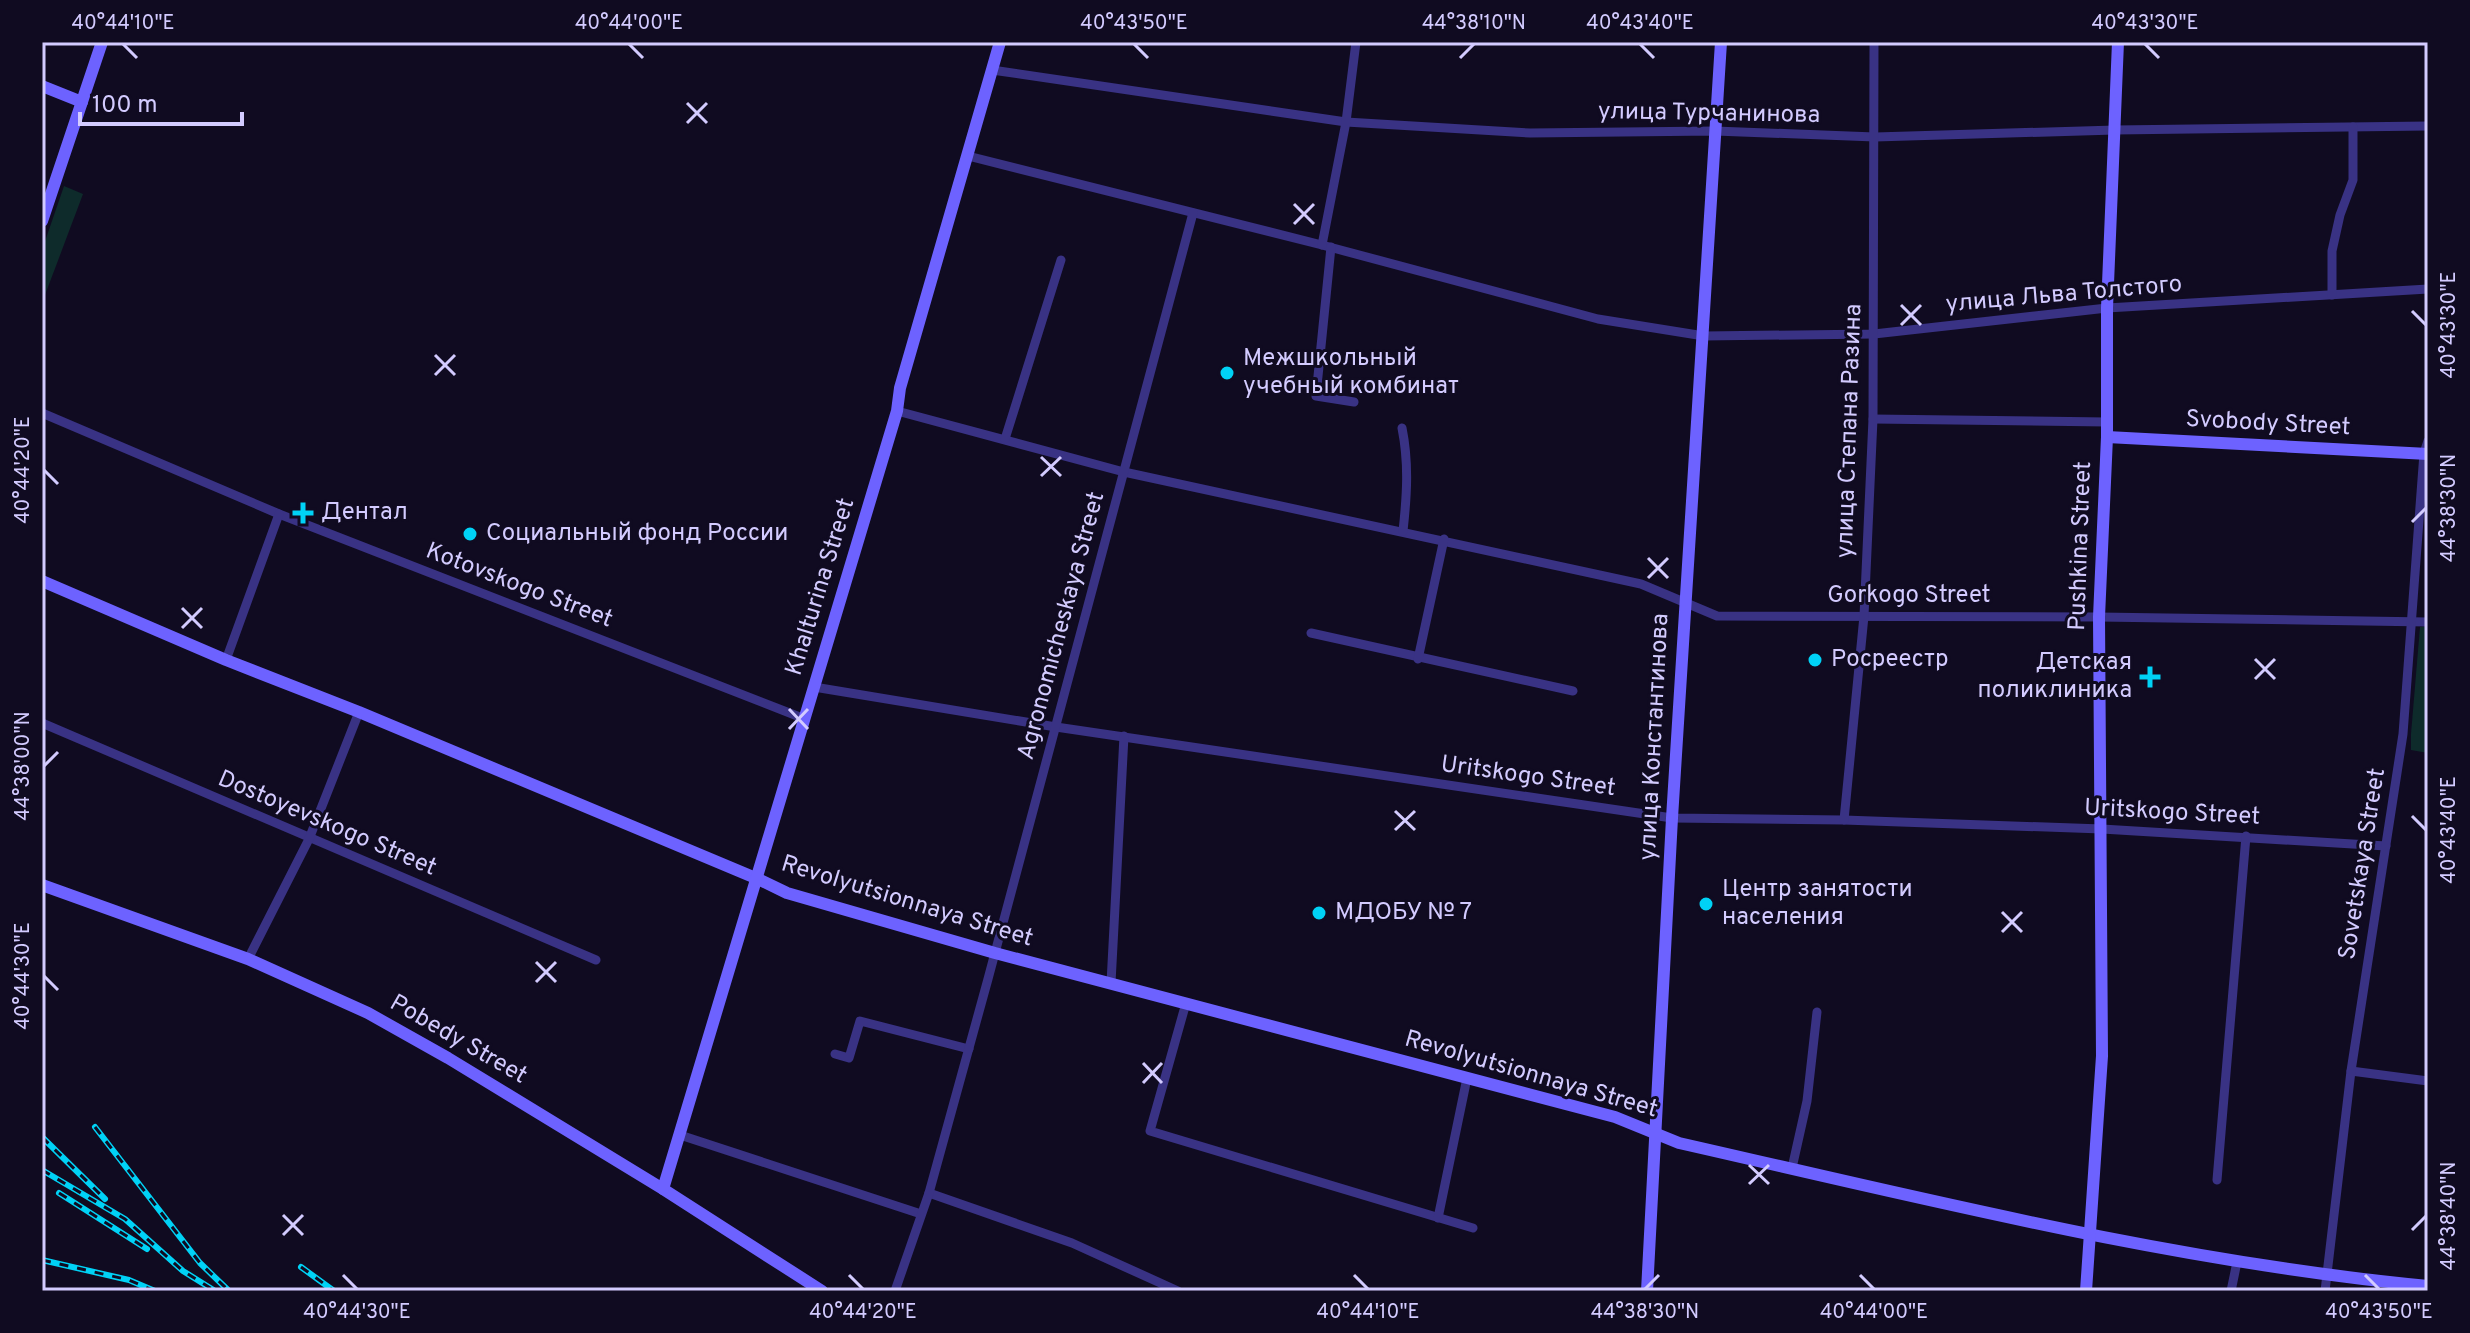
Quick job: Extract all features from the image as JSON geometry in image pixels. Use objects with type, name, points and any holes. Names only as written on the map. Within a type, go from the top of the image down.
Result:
[{"type":"street","points":[[42,221],[102,42]]},
{"type":"street","name":"Khalturina Street","points":[[663,1189],[897,411],[900,388],[1000,42]]},
{"type":"street","points":[[1354,402],[1316,396],[1326,246],[1356,42]]},
{"type":"street","name":"улица Константинова","points":[[1647,1291],[1672,818],[1721,42]]},
{"type":"street","name":"улица Степана Разина","points":[[1844,820],[1864,616],[1873,419],[1874,42]]},
{"type":"street","name":"Pushkina Street","points":[[2086,1291],[2102,1056],[2099,617],[2118,42]]},
{"type":"street","name":"улица Турчанинова","points":[[992,70],[1346,122],[1530,133],[1715,131],[1875,137],[2428,126]]},
{"type":"street","points":[[42,86],[82,102]]},
{"type":"street","points":[[2332,295],[2332,251],[2340,215],[2353,180],[2353,127]]},
{"type":"street","name":"улица Льва Толстого","points":[[968,156],[1326,246],[1598,319],[1704,336],[1874,334],[2107,308],[2428,289]]},
{"type":"street","name":"Agronomicheskaya Street","points":[[895,1291],[929,1193],[969,1049],[1193,213]]},
{"type":"street","points":[[1005,439],[1061,260]]},
{"type":"street","name":"Gorkogo Street","points":[[897,411],[1124,472],[1641,584],[1717,616],[2428,622]]},
{"type":"street","name":"Kotovskogo Street","points":[[42,413],[279,514],[805,719]]},
{"type":"street","points":[[1873,419],[2107,422]]},
{"type":"street","points":[[1402,428],[1407,454],[1408,489],[1403,531]]},
{"type":"street","name":"Svobody Street","points":[[2107,437],[2427,449]]},
{"type":"street","name":"Sovetskaya Street","points":[[2325,1291],[2351,1071],[2403,734],[2427,449]]},
{"type":"street","points":[[226,660],[279,514]]},
{"type":"street","points":[[1418,659],[1444,539]]},
{"type":"street","name":"Revolyutsionnaya Street","points":[[42,581],[787,893],[995,953],[1615,1117],[1679,1143],[2090,1235],[2326,1276],[2428,1286]]},
{"type":"street","points":[[1311,633],[1573,691]]},
{"type":"street","name":"Uritskogo Street","points":[[814,687],[1056,727],[1672,818],[2102,829],[2386,846]]},
{"type":"street","points":[[248,959],[309,839],[359,712]]},
{"type":"street","name":"Dostoyevskogo Street","points":[[42,723],[596,960]]},
{"type":"street","points":[[1111,983],[1124,736]]},
{"type":"street","points":[[2217,1180],[2246,836]]},
{"type":"street","name":"Pobedy Street","points":[[42,885],[248,959],[368,1013],[663,1189],[822,1291]]},
{"type":"street","points":[[1186,1003],[1150,1131],[1473,1228]]},
{"type":"street","points":[[1792,1168],[1807,1101],[1817,1012]]},
{"type":"street","points":[[835,1054],[849,1058],[860,1021],[969,1049]]},
{"type":"street","points":[[2351,1071],[2428,1081]]},
{"type":"street","points":[[1438,1218],[1467,1078]]},
{"type":"street","points":[[680,1135],[921,1214]]},
{"type":"street","points":[[929,1193],[1072,1243],[1178,1291]]},
{"type":"street","points":[[2231,1291],[2237,1262]]},
{"type":"green space","points":[[64,186],[83,194],[42,303],[42,250]]},
{"type":"green space","points":[[2428,626],[2428,753],[2411,750],[2411,734],[2420,627]]},
{"type":"railway","points":[[95,1127],[200,1263],[229,1291]]},
{"type":"railway","points":[[42,1137],[105,1199]]},
{"type":"railway","points":[[42,1170],[125,1219],[183,1271],[215,1291]]},
{"type":"railway","points":[[59,1193],[147,1249]]},
{"type":"railway","points":[[42,1260],[129,1280],[155,1291]]},
{"type":"railway","points":[[301,1267],[334,1291]]},
{"type":"place","name":"Межшкольный учебный комбинат","points":[[1227,373]]},
{"type":"place","name":"Дентал","points":[[303,513]]},
{"type":"place","name":"Социальный фонд России","points":[[470,534]]},
{"type":"place","name":"Росреестр","points":[[1815,660]]},
{"type":"place","name":"Детская поликлиника","points":[[2150,677]]},
{"type":"place","name":"Центр занятости населения","points":[[1706,904]]},
{"type":"place","name":"МДОБУ № 7","points":[[1319,913]]}]
